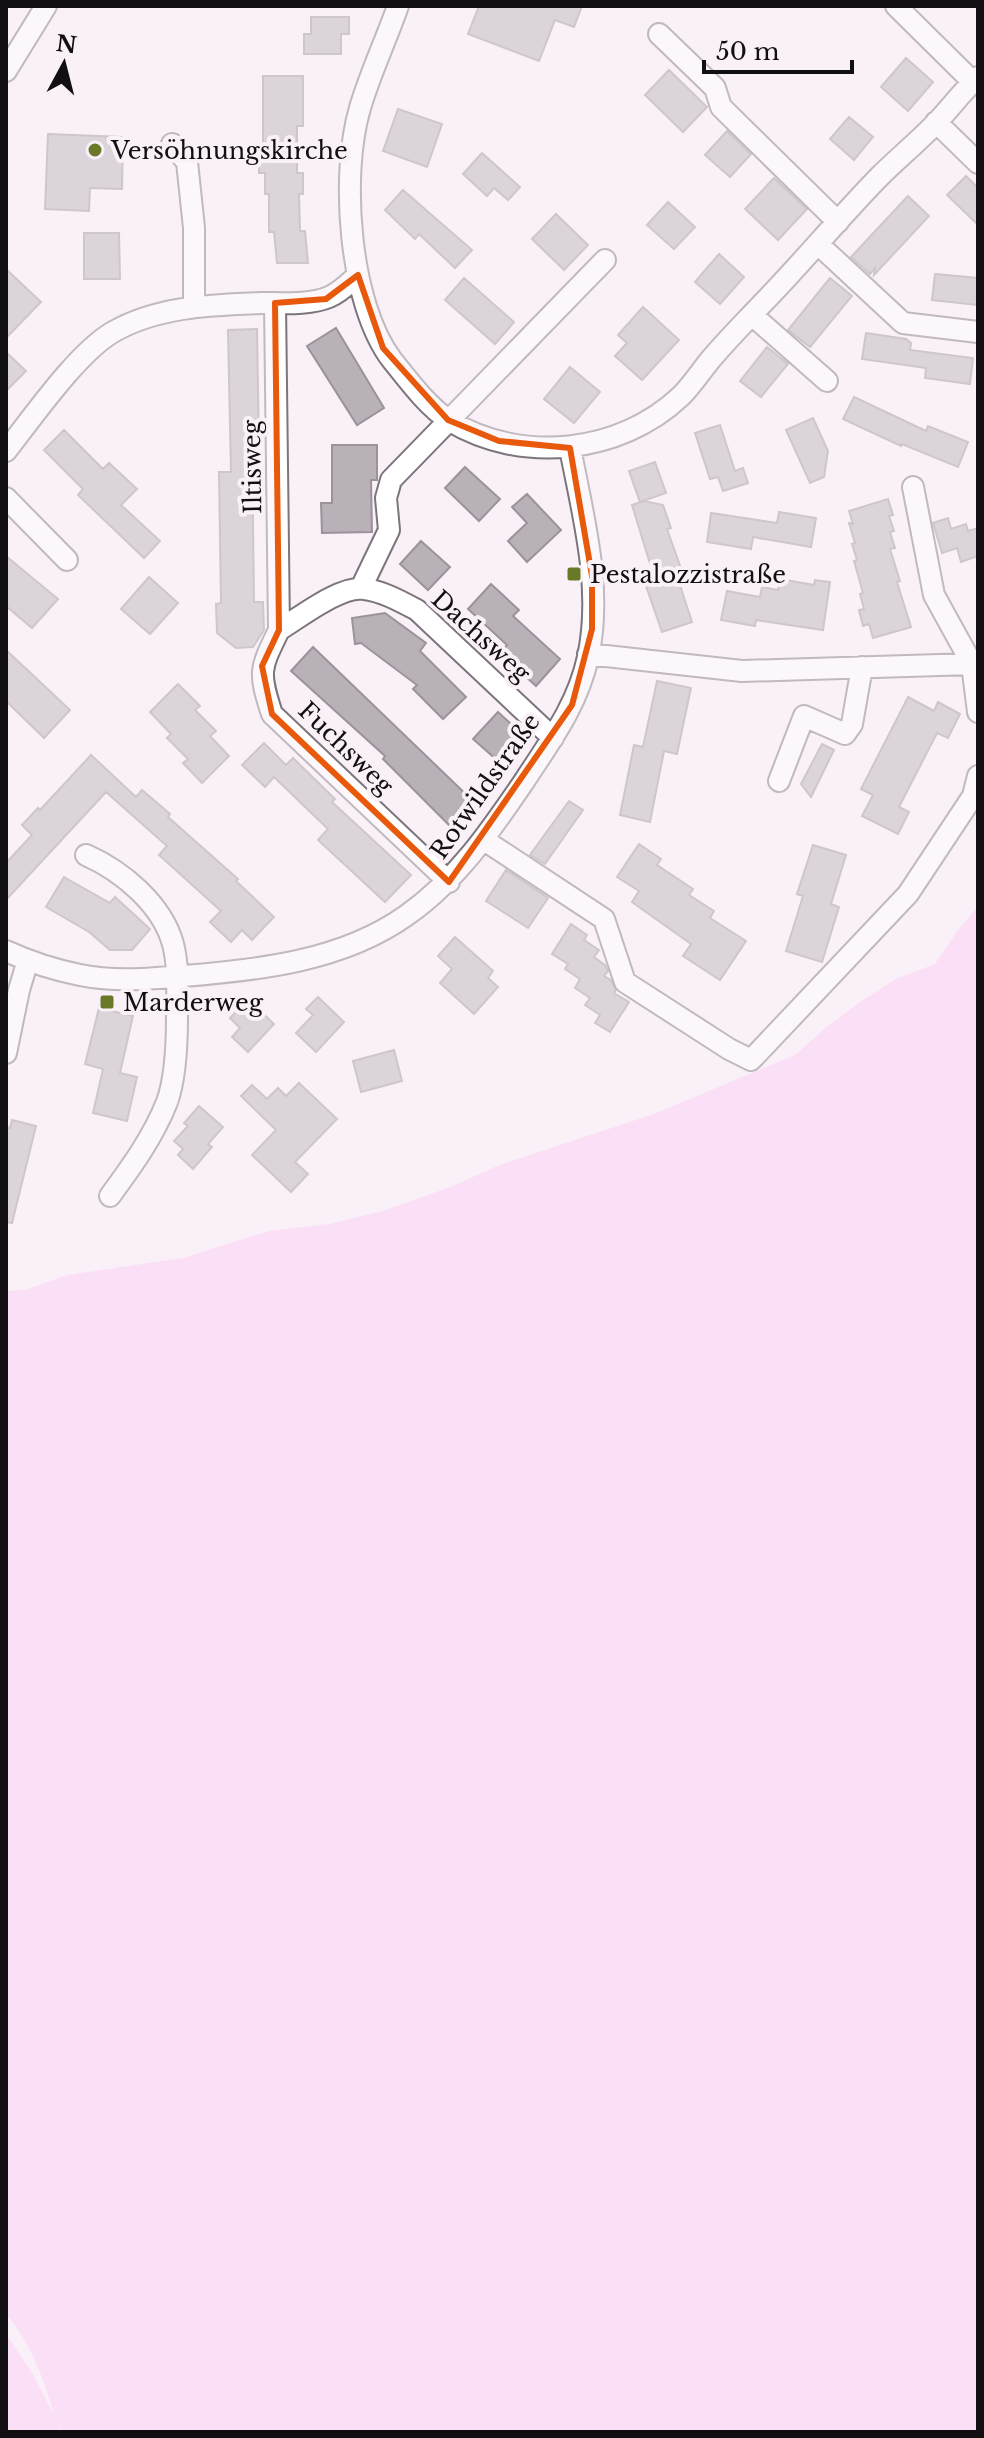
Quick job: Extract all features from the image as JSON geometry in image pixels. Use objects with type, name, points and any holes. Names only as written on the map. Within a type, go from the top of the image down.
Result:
[{"type":"street","points":[[6,71],[46,6]]},
{"type":"street","points":[[398,6],[360,109],[350,157],[350,203],[358,275],[366,309],[383,348],[448,420],[499,441],[570,448],[613,437],[653,417],[681,396],[880,176],[976,80],[896,6]]},
{"type":"street","points":[[659,34],[715,88],[721,107],[838,222]]},
{"type":"street","points":[[936,122],[978,163]]},
{"type":"street","points":[[172,144],[187,162],[194,228],[194,307]]},
{"type":"street","points":[[818,244],[903,323],[978,332]]},
{"type":"street","points":[[279,630],[340,594],[361,588],[389,530],[386,498],[391,480],[605,260]]},
{"type":"street","points":[[6,451],[73,367],[98,342],[138,320],[194,307],[326,299],[358,275]]},
{"type":"street","name":"Iltisweg","points":[[275,303],[279,630]]},
{"type":"street","points":[[752,315],[827,381]]},
{"type":"street","name":"Rotwildstraße","points":[[6,951],[81,975],[108,979],[229,973],[305,960],[347,946],[406,917],[449,882],[484,840],[553,738],[572,705],[588,654],[592,629],[592,576],[570,448]]},
{"type":"street","points":[[913,487],[934,595],[976,665],[978,712]]},
{"type":"street","points":[[6,498],[67,560]]},
{"type":"street","name":"Dachsweg","points":[[361,588],[389,596],[417,610],[553,738]]},
{"type":"street","name":"Fuchsweg","points":[[279,630],[262,666],[264,690],[272,714],[449,882]]},
{"type":"street","points":[[588,654],[742,671],[976,665]]},
{"type":"street","points":[[779,781],[804,716],[845,734],[852,724],[862,667]]},
{"type":"street","points":[[484,840],[604,919],[625,982],[751,1060],[908,894],[973,796],[978,776]]},
{"type":"street","points":[[86,855],[107,864],[129,881],[160,916],[173,943],[177,977],[177,1039],[168,1099],[145,1148],[110,1196]]},
{"type":"street","points":[[6,1053],[28,960]]},
{"type":"highlighted area","points":[[358,275],[383,348],[448,420],[499,441],[570,448],[592,576],[592,629],[572,705],[449,882],[272,714],[262,666],[279,630],[275,303],[326,299]]},
{"type":"shaded area","points":[[978,907],[978,2432],[63,2432],[59,2427],[60,2432],[6,2432],[6,2334],[31,2371],[55,2417],[36,2362],[6,2314],[6,1291],[25,1290],[67,1275],[183,1258],[269,1231],[329,1224],[383,1211],[453,1186],[497,1166],[654,1114],[795,1055],[863,1000],[896,979],[935,964]]},
{"type":"building","points":[[479,6],[582,6],[574,27],[555,20],[539,61],[468,34]]},
{"type":"building","points":[[311,17],[349,17],[349,34],[341,34],[341,54],[304,54],[304,34],[311,34]]},
{"type":"building","points":[[906,58],[933,82],[908,111],[881,87]]},
{"type":"building","points":[[669,70],[707,107],[683,132],[645,95]]},
{"type":"building","points":[[263,76],[303,76],[303,126],[297,126],[297,173],[303,173],[303,194],[299,194],[300,231],[305,231],[308,263],[277,263],[274,232],[269,232],[269,194],[265,194],[265,173],[259,173],[259,155],[263,155]]},
{"type":"building","points":[[398,109],[442,124],[427,167],[383,151]]},
{"type":"building","points":[[849,117],[873,137],[854,160],[830,139]]},
{"type":"building","points":[[727,131],[751,154],[730,177],[705,155]]},
{"type":"building","points":[[48,134],[123,137],[122,189],[90,188],[89,211],[45,209]]},
{"type":"building","points":[[482,153],[520,187],[508,200],[494,188],[487,196],[463,174]]},
{"type":"building","points":[[966,176],[978,188],[978,225],[947,195]]},
{"type":"building","points":[[774,178],[807,209],[778,240],[745,209]]},
{"type":"building","points":[[403,190],[472,250],[455,268],[419,234],[415,239],[385,210]]},
{"type":"building","points":[[908,196],[929,216],[874,275],[875,268],[870,274],[851,257]]},
{"type":"building","points":[[668,202],[695,227],[674,249],[647,225]]},
{"type":"building","points":[[556,214],[588,245],[564,270],[532,239]]},
{"type":"building","points":[[84,233],[119,233],[120,279],[84,279]]},
{"type":"building","points":[[719,254],[744,277],[720,304],[695,282]]},
{"type":"building","points":[[6,269],[41,302],[6,338]]},
{"type":"building","points":[[935,274],[978,278],[977,305],[932,300]]},
{"type":"building","points":[[464,278],[514,322],[495,344],[445,300]]},
{"type":"building","points":[[830,278],[852,296],[810,347],[788,330]]},
{"type":"building","points":[[643,307],[679,340],[642,380],[615,356],[627,343],[618,335]]},
{"type":"building","points":[[336,328],[384,408],[357,425],[307,346]]},
{"type":"building","points":[[257,329],[259,447],[252,448],[254,602],[263,602],[264,630],[253,647],[236,648],[217,633],[216,604],[221,603],[219,472],[231,472],[228,330]]},
{"type":"building","points":[[866,333],[906,339],[911,343],[910,350],[973,358],[970,384],[925,378],[926,368],[862,359]]},
{"type":"building","points":[[767,347],[788,364],[761,397],[740,381]]},
{"type":"building","points":[[6,352],[26,371],[6,391]]},
{"type":"building","points":[[570,367],[600,392],[574,423],[544,399]]},
{"type":"building","points":[[854,397],[926,431],[928,426],[968,442],[958,467],[901,446],[843,419]]},
{"type":"building","points":[[813,418],[828,451],[824,477],[810,483],[786,430]]},
{"type":"building","points":[[720,425],[735,471],[743,468],[748,483],[723,491],[718,477],[710,479],[695,433]]},
{"type":"building","points":[[64,430],[103,469],[109,463],[137,489],[121,505],[160,541],[144,558],[78,495],[83,489],[44,450]]},
{"type":"building","points":[[332,445],[377,445],[377,480],[371,480],[372,532],[322,533],[321,503],[332,503]]},
{"type":"building","points":[[655,462],[666,493],[640,502],[629,471]]},
{"type":"building","points":[[465,467],[500,499],[479,521],[445,488]]},
{"type":"building","points":[[527,494],[561,530],[527,562],[508,541],[527,523],[512,507]]},
{"type":"building","points":[[888,499],[894,531],[890,532],[895,548],[890,549],[911,627],[873,638],[869,624],[863,626],[859,610],[864,609],[860,594],[863,593],[854,561],[857,560],[849,511]]},
{"type":"building","points":[[644,501],[663,505],[671,528],[667,529],[683,574],[677,576],[692,622],[662,632],[646,586],[656,583],[632,505]]},
{"type":"building","points":[[779,512],[816,518],[811,547],[753,537],[751,549],[707,542],[711,513],[777,523]]},
{"type":"building","points":[[948,518],[951,529],[966,524],[968,531],[978,528],[978,556],[961,562],[957,548],[942,553],[933,523]]},
{"type":"building","points":[[421,541],[450,567],[428,590],[400,564]]},
{"type":"building","points":[[6,556],[58,599],[32,628],[6,606]]},
{"type":"building","points":[[149,577],[178,603],[150,634],[121,609]]},
{"type":"building","points":[[780,579],[814,585],[815,580],[830,582],[823,630],[756,620],[755,626],[721,620],[727,591],[760,597],[762,587],[778,590]]},
{"type":"building","points":[[491,584],[519,610],[513,616],[560,659],[536,686],[500,653],[507,645],[468,609]]},
{"type":"building","points":[[385,613],[426,643],[420,651],[466,697],[443,719],[413,689],[417,685],[361,643],[355,644],[352,618]]},
{"type":"building","points":[[313,647],[474,802],[450,826],[383,759],[385,756],[291,671]]},
{"type":"building","points":[[6,650],[70,710],[44,738],[6,701]]},
{"type":"building","points":[[657,681],[691,688],[677,754],[664,751],[650,822],[620,815],[634,745],[643,747]]},
{"type":"building","points":[[178,684],[200,706],[195,710],[216,731],[210,736],[229,756],[202,783],[183,763],[188,759],[167,738],[171,734],[150,712]]},
{"type":"building","points":[[908,697],[934,711],[938,702],[960,714],[948,738],[937,733],[899,807],[909,812],[898,834],[862,816],[873,795],[861,789]]},
{"type":"building","points":[[498,712],[522,734],[498,761],[473,739]]},
{"type":"building","points":[[264,743],[286,765],[293,758],[335,799],[332,802],[411,875],[385,902],[318,840],[328,829],[274,777],[265,787],[242,765]]},
{"type":"building","points":[[822,744],[834,750],[811,797],[801,784]]},
{"type":"building","points":[[91,755],[136,797],[142,790],[170,814],[168,817],[238,879],[236,881],[274,917],[252,940],[242,930],[231,942],[210,922],[221,911],[159,855],[167,846],[106,792],[6,900],[6,863],[32,835],[22,825]]},
{"type":"building","points":[[569,801],[583,810],[545,864],[530,855]]},
{"type":"building","points":[[639,844],[661,859],[657,865],[693,889],[689,895],[714,911],[710,918],[746,941],[720,980],[683,956],[691,944],[632,902],[639,891],[617,877]]},
{"type":"building","points":[[813,845],[846,855],[831,904],[839,907],[822,962],[786,951],[803,896],[797,894]]},
{"type":"building","points":[[506,870],[548,898],[528,928],[486,901]]},
{"type":"building","points":[[64,877],[110,903],[115,897],[150,929],[132,950],[110,950],[89,932],[46,907]]},
{"type":"building","points":[[571,924],[587,935],[584,940],[599,950],[594,957],[605,965],[608,971],[604,976],[611,980],[616,990],[614,993],[629,1002],[610,1032],[595,1023],[600,1015],[585,1005],[590,998],[575,988],[580,979],[565,969],[568,964],[552,954]]},
{"type":"building","points":[[455,937],[493,971],[488,978],[498,987],[474,1014],[440,983],[452,969],[438,956]]},
{"type":"building","points":[[318,997],[344,1022],[316,1052],[296,1033],[313,1015],[306,1009]]},
{"type":"building","points":[[248,999],[274,1024],[248,1052],[232,1037],[240,1028],[230,1018]]},
{"type":"building","points":[[99,1008],[133,1016],[120,1073],[137,1077],[127,1121],[93,1113],[103,1069],[85,1064]]},
{"type":"building","points":[[394,1050],[402,1081],[361,1092],[353,1061]]},
{"type":"building","points":[[299,1083],[337,1119],[295,1162],[308,1174],[291,1192],[252,1155],[276,1130],[241,1096],[252,1085],[267,1099],[278,1088],[286,1096]]},
{"type":"building","points":[[199,1106],[223,1127],[208,1144],[212,1147],[193,1169],[178,1155],[183,1149],[174,1141],[188,1126],[184,1123]]},
{"type":"building","points":[[12,1120],[36,1126],[12,1223],[6,1222],[6,1127],[10,1128]]},
{"type":"place","name":"Versöhnungskirche","points":[[95,150]]},
{"type":"place","name":"Pestalozzistraße","points":[[574,574]]},
{"type":"place","name":"Marderweg","points":[[107,1002]]}]
